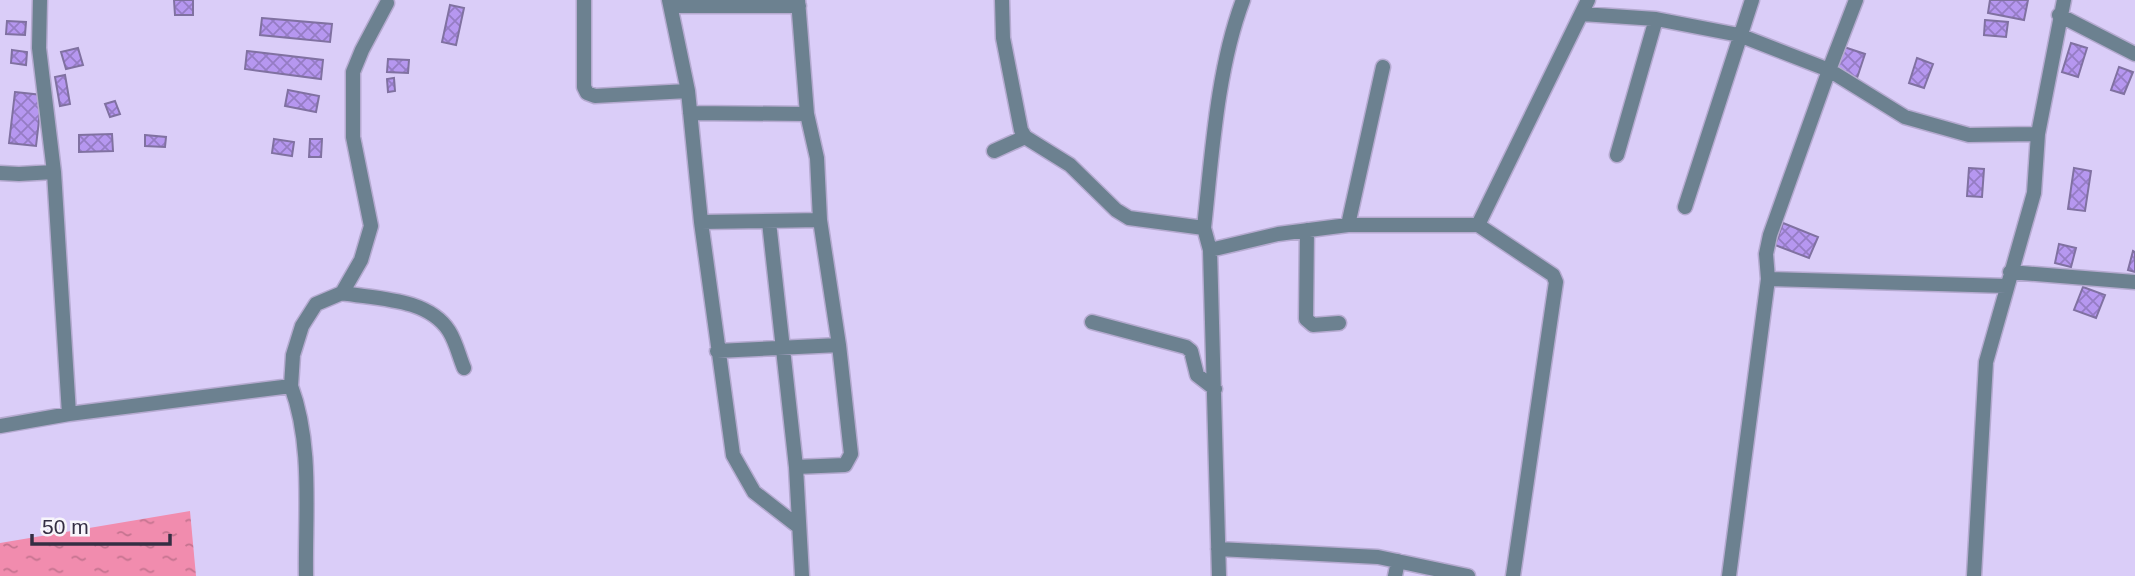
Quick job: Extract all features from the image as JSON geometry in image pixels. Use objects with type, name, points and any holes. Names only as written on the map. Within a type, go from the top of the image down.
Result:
[{"type":"street","points":[[40,0],[39,48],[54,172],[69,414]]},
{"type":"street","points":[[584,0],[584,87],[587,93],[595,96],[688,91]]},
{"type":"street","points":[[1002,0],[1003,38],[1021,130],[1025,137],[1070,165],[1116,210],[1129,218],[1204,228]]},
{"type":"street","points":[[1219,576],[1210,250],[1204,228],[1226,57],[1243,0]]},
{"type":"street","points":[[1685,207],[1752,0]]},
{"type":"street","points":[[1729,576],[1768,279],[1766,254],[1770,234],[1856,0]]},
{"type":"street","points":[[1975,576],[1986,362],[2034,193],[2038,134],[2064,0]]},
{"type":"street","points":[[342,293],[361,260],[371,226],[353,137],[353,72],[387,3]]},
{"type":"street","points":[[796,467],[845,465],[850,460],[839,345],[820,220],[817,158],[807,114],[798,3],[670,3],[688,91],[701,222],[733,455],[754,492],[799,527]]},
{"type":"street","points":[[1478,225],[1585,7],[1739,35],[1829,70],[1905,117],[1969,135],[2038,134]]},
{"type":"street","points":[[2059,15],[2135,54]]},
{"type":"street","points":[[1617,155],[1656,19]]},
{"type":"street","points":[[1348,225],[1383,67]]},
{"type":"street","points":[[690,113],[807,114]]},
{"type":"street","points":[[993,151],[1025,137]]},
{"type":"street","points":[[0,173],[54,172]]},
{"type":"street","points":[[701,222],[820,220]]},
{"type":"street","points":[[769,222],[796,467],[802,576]]},
{"type":"street","points":[[1210,250],[1278,234],[1348,225],[1478,225],[1553,275],[1556,282],[1513,576]]},
{"type":"street","points":[[1307,230],[1306,319],[1313,325],[1339,323]]},
{"type":"street","points":[[1768,279],[2135,282]]},
{"type":"street","points":[[306,576],[305,447],[299,408],[291,386],[293,355],[302,326],[316,304],[342,293],[422,308],[438,318],[450,332],[464,368]]},
{"type":"street","points":[[1092,322],[1186,347],[1191,351],[1197,375],[1215,389]]},
{"type":"street","points":[[717,351],[839,345]]},
{"type":"street","points":[[0,426],[69,414],[291,386]]},
{"type":"street","points":[[1219,550],[1378,557],[1396,569],[1468,576]]},
{"type":"water","points":[[190,511],[196,576],[0,576],[0,543]]},
{"type":"building","points":[[174,0],[193,0],[193,15],[175,15]]},
{"type":"building","points":[[1990,0],[2028,0],[2024,20],[1988,13]]},
{"type":"building","points":[[450,5],[464,8],[456,45],[442,42]]},
{"type":"building","points":[[262,18],[332,24],[330,42],[260,35]]},
{"type":"building","points":[[1985,20],[2008,22],[2006,37],[1984,35]]},
{"type":"building","points":[[7,21],[26,22],[25,35],[6,34]]},
{"type":"building","points":[[2071,43],[2087,48],[2078,77],[2062,72]]},
{"type":"building","points":[[1844,47],[1865,54],[1857,78],[1835,70]]},
{"type":"building","points":[[78,48],[83,65],[66,69],[61,52]]},
{"type":"building","points":[[12,50],[27,52],[26,65],[11,63]]},
{"type":"building","points":[[247,51],[323,60],[321,79],[245,69]]},
{"type":"building","points":[[1917,58],[1933,64],[1924,88],[1909,83]]},
{"type":"building","points":[[388,59],[409,60],[408,73],[387,72]]},
{"type":"building","points":[[2119,67],[2133,72],[2124,94],[2111,90]]},
{"type":"building","points":[[65,75],[70,104],[60,106],[55,77]]},
{"type":"building","points":[[394,78],[395,91],[388,92],[387,79]]},
{"type":"building","points":[[288,90],[319,96],[316,112],[285,106]]},
{"type":"building","points":[[15,92],[42,95],[36,146],[9,143]]},
{"type":"building","points":[[115,101],[120,114],[110,117],[105,104]]},
{"type":"building","points":[[112,134],[113,151],[79,152],[79,135]]},
{"type":"building","points":[[145,135],[166,137],[165,147],[145,146]]},
{"type":"building","points":[[274,139],[294,142],[292,156],[272,153]]},
{"type":"building","points":[[310,139],[322,139],[321,157],[309,157]]},
{"type":"building","points":[[1969,168],[1984,169],[1982,197],[1967,196]]},
{"type":"building","points":[[2074,168],[2091,171],[2085,211],[2068,209]]},
{"type":"building","points":[[1783,223],[1818,237],[1809,258],[1775,245]]},
{"type":"building","points":[[2059,244],[2076,248],[2071,267],[2055,263]]},
{"type":"building","points":[[2133,251],[2135,252],[2135,272],[2128,270]]},
{"type":"building","points":[[2083,287],[2105,295],[2096,318],[2074,310]]}]
